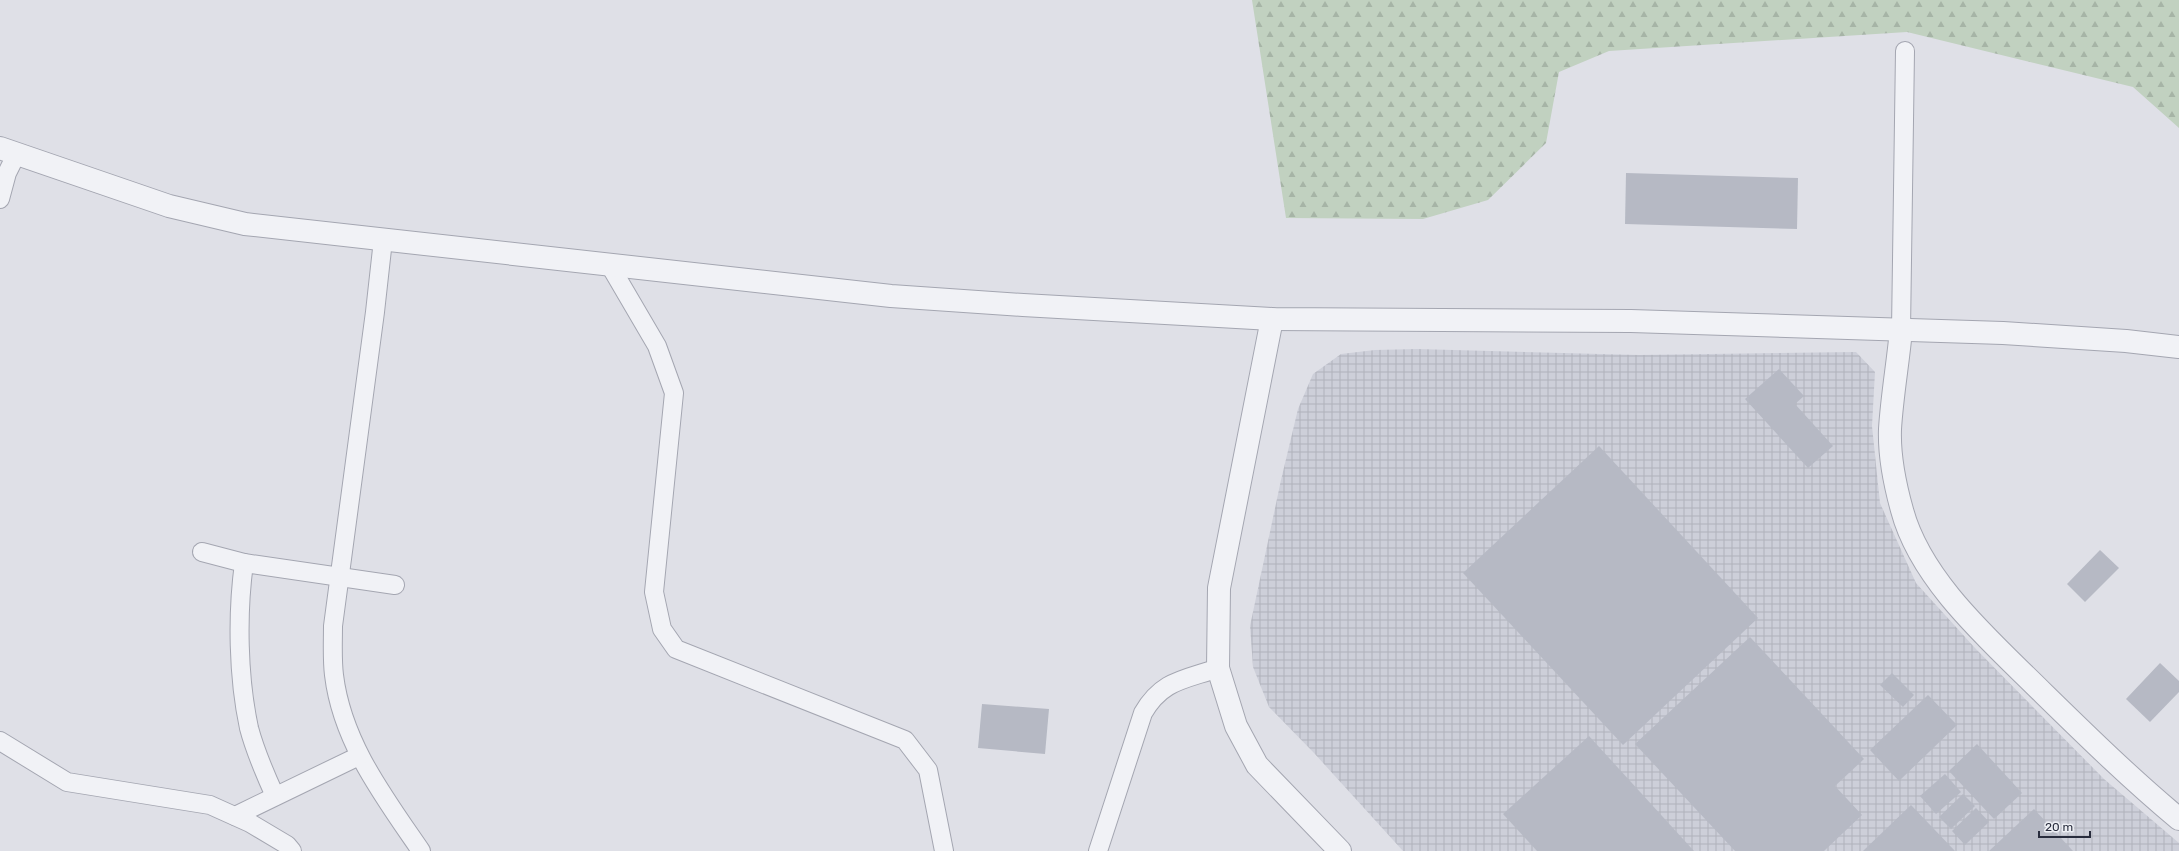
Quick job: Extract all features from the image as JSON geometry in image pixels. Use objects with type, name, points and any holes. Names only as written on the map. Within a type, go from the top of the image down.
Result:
[{"type":"street","points":[[1905,51],[1901,330],[1890,430],[1893,464],[1902,511],[1921,555],[1948,596],[1997,648],[2130,778],[2179,820]]},
{"type":"street","points":[[0,199],[7,173],[8,151],[169,206],[244,224],[891,296],[1272,319],[1631,321],[2011,333],[2126,341],[2179,347]]},
{"type":"street","points":[[383,240],[375,312],[333,626],[334,675],[344,714],[359,756],[421,851]]},
{"type":"street","points":[[609,264],[656,346],[674,393],[654,592],[662,629],[676,649],[905,740],[928,770],[944,851]]},
{"type":"street","points":[[1272,319],[1219,588],[1218,668],[1236,726],[1257,765],[1340,851]]},
{"type":"street","points":[[202,552],[244,563],[395,585]]},
{"type":"street","points":[[244,563],[241,585],[240,640],[244,691],[249,728],[263,769],[275,796]]},
{"type":"street","points":[[1098,851],[1142,713],[1152,698],[1166,686],[1218,668]]},
{"type":"street","points":[[0,741],[67,782],[210,805],[262,830],[287,845],[292,851]]},
{"type":"street","points":[[235,816],[359,756]]},
{"type":"shaded area","points":[[1417,349],[1639,355],[1856,352],[1875,372],[1872,426],[1880,503],[1916,583],[1975,648],[2104,779],[2179,843],[2179,851],[1403,851],[1314,753],[1269,707],[1253,667],[1250,626],[1281,480],[1298,409],[1313,374],[1341,354],[1375,350]]},
{"type":"green space","points":[[1252,0],[2179,0],[2179,128],[2133,87],[1907,32],[1609,51],[1559,72],[1546,143],[1488,200],[1423,219],[1286,218]]},
{"type":"building","points":[[1626,173],[1798,178],[1797,229],[1625,224]]},
{"type":"building","points":[[1779,369],[1804,396],[1795,404],[1833,446],[1808,468],[1745,399]]},
{"type":"building","points":[[1599,446],[1758,618],[1623,745],[1463,573]]},
{"type":"building","points":[[2100,550],[2119,568],[2085,602],[2067,584]]},
{"type":"building","points":[[1750,637],[1864,759],[1835,786],[1862,815],[1824,851],[1735,851],[1635,744]]},
{"type":"building","points":[[2160,663],[2179,681],[2179,692],[2150,722],[2126,699]]},
{"type":"building","points":[[1892,673],[1914,695],[1903,707],[1880,685]]},
{"type":"building","points":[[1928,695],[1957,725],[1899,781],[1870,750]]},
{"type":"building","points":[[982,704],[1049,709],[1045,754],[978,748]]},
{"type":"building","points":[[1589,736],[1694,851],[1537,851],[1503,814]]},
{"type":"building","points":[[1977,744],[2022,793],[1994,819],[1949,771]]},
{"type":"building","points":[[1945,774],[1961,792],[1936,814],[1920,796]]},
{"type":"building","points":[[1963,794],[1975,806],[1951,829],[1939,817]]},
{"type":"building","points":[[1911,805],[1955,851],[1863,851]]},
{"type":"building","points":[[1976,808],[1989,822],[1965,845],[1952,831]]},
{"type":"building","points":[[2034,809],[2073,851],[1989,851]]}]
